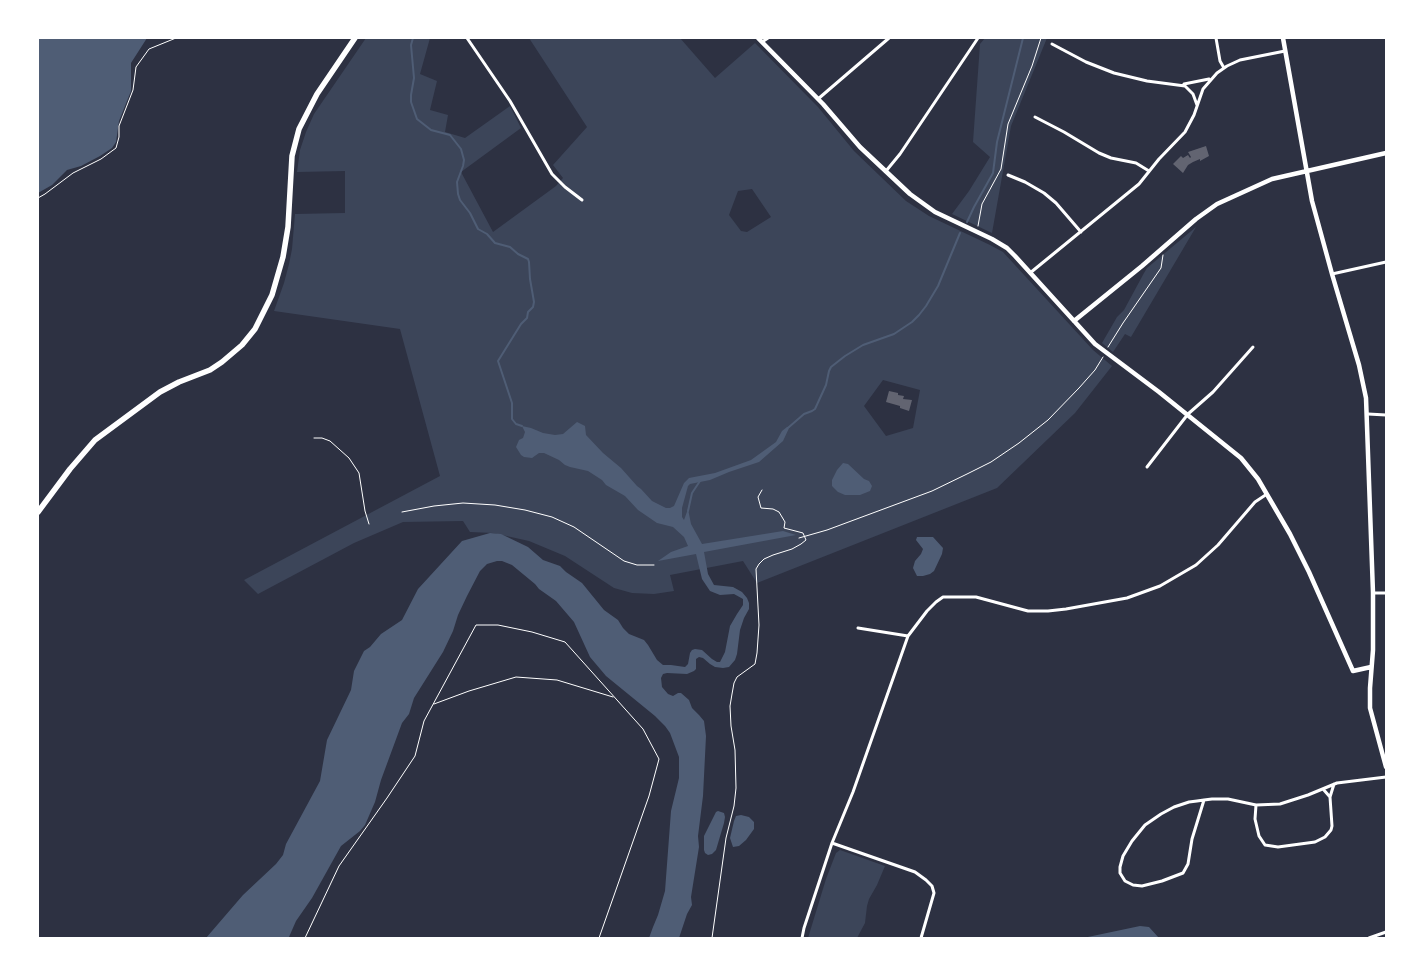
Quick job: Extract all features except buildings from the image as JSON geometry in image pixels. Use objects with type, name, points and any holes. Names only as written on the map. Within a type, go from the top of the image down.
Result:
[{"type":"main road","points":[[38,512],[70,469],[95,440],[165,389],[218,365],[242,345],[256,329],[272,295],[283,257],[288,219],[292,156],[299,129],[317,94],[355,38]]},
{"type":"street","points":[[467,38],[514,107],[552,174],[564,187],[582,200]]},
{"type":"street","points":[[758,38],[818,99],[860,147],[910,194],[925,206],[946,218],[976,231],[1007,248],[1090,340],[1105,353],[1154,387],[1241,458],[1267,494],[1290,534],[1353,671],[1371,667]]},
{"type":"street","points":[[762,42],[768,38]]},
{"type":"street","points":[[818,99],[889,38]]},
{"type":"street","points":[[885,171],[900,154],[978,38]]},
{"type":"street","points":[[1216,38],[1220,61],[1224,68]]},
{"type":"street","points":[[1283,38],[1312,201],[1363,378],[1368,414],[1372,594],[1370,708],[1386,766]]},
{"type":"street","points":[[1052,44],[1086,62],[1114,73],[1147,81],[1180,84],[1203,81],[1214,76]]},
{"type":"street","points":[[1030,273],[1132,191],[1185,132],[1192,120],[1204,89],[1214,76],[1224,68],[1244,58],[1285,51]]},
{"type":"street","points":[[1180,84],[1191,91],[1195,97],[1197,108]]},
{"type":"street","points":[[1034,118],[1064,132],[1099,154],[1136,163],[1149,171]]},
{"type":"street","points":[[1074,321],[1202,214],[1217,204],[1268,181],[1386,153]]},
{"type":"street","points":[[1008,175],[1026,182],[1044,193],[1056,203],[1081,232]]},
{"type":"street","points":[[1332,274],[1386,262]]},
{"type":"street","points":[[1147,467],[1188,414],[1213,392],[1254,346]]},
{"type":"street","points":[[1368,414],[1386,415]]},
{"type":"street","points":[[802,938],[832,842],[853,792],[908,636],[936,602],[943,597],[976,597],[1028,611],[1048,611],[1128,598],[1171,580],[1208,555],[1255,502],[1267,494]]},
{"type":"street","points":[[1372,594],[1386,593]]},
{"type":"street","points":[[858,628],[908,636]]},
{"type":"street","points":[[1204,800],[1192,839],[1188,864],[1183,873],[1142,886],[1133,885],[1125,881],[1120,873],[1121,862],[1129,846],[1142,829],[1161,814],[1174,807],[1204,800],[1222,799],[1256,805],[1288,802],[1349,780],[1386,777]]},
{"type":"street","points":[[1256,805],[1258,836],[1265,845],[1292,846],[1314,842],[1325,837],[1332,826],[1330,797],[1334,784]]},
{"type":"street","points":[[1323,789],[1330,797]]},
{"type":"street","points":[[832,842],[915,872],[932,886],[934,893],[921,938]]},
{"type":"street","points":[[1369,938],[1386,932]]},
{"type":"path","points":[[38,198],[73,173],[101,159],[116,148],[119,126],[133,90],[136,67],[149,50],[176,38]]},
{"type":"path","points":[[976,231],[981,208],[1001,169],[1008,124],[1032,66],[1041,38]]},
{"type":"path","points":[[799,538],[833,528],[932,491],[990,462],[1025,438],[1053,415],[1088,379],[1161,268],[1163,248]]},
{"type":"path","points":[[314,438],[330,441],[349,458],[359,473],[369,524]]},
{"type":"path","points":[[762,490],[758,497],[761,508],[779,512],[785,522],[784,528],[803,533],[805,536]]},
{"type":"path","points":[[402,512],[463,503],[495,505],[525,510],[552,517],[580,530],[624,561],[637,565],[654,566]]},
{"type":"path","points":[[712,938],[726,838],[734,806],[736,788],[735,750],[730,706],[734,683],[737,677],[755,664],[757,653],[759,625],[756,569],[764,559],[806,540],[805,536]]},
{"type":"path","points":[[305,938],[340,866],[415,756],[424,721],[476,625],[498,625],[532,632],[564,642],[642,729],[659,759],[649,796],[598,938]]},
{"type":"path","points":[[433,704],[516,677],[558,680],[614,698]]},
{"type":"shaded area","points":[[38,38],[147,38],[131,63],[131,91],[119,121],[116,142],[112,148],[81,166],[67,170],[52,185],[38,193]]},
{"type":"shaded area","points":[[366,38],[430,38],[420,74],[437,81],[430,110],[448,115],[445,132],[465,138],[510,106],[521,128],[461,172],[493,232],[556,186],[563,178],[553,165],[587,127],[529,38],[680,38],[715,78],[755,43],[818,107],[854,151],[906,201],[929,216],[1003,252],[1093,350],[1112,366],[1075,413],[997,488],[757,583],[743,561],[670,575],[674,591],[654,594],[632,593],[614,588],[565,556],[529,541],[493,533],[470,532],[463,521],[403,522],[354,543],[258,594],[244,580],[440,476],[400,329],[274,311],[289,264],[295,214],[345,213],[345,171],[297,172],[300,150],[314,114]],"holes":[[[752,189],[771,217],[747,232],[741,231],[729,215],[738,191]],[[883,380],[920,390],[913,428],[886,436],[864,406]]]},
{"type":"shaded area","points":[[985,38],[1047,38],[1011,126],[992,233],[952,214],[990,157],[973,142],[980,44]]},
{"type":"shaded area","points":[[1196,227],[1131,337],[1125,334],[1113,352],[1102,343],[1117,317],[1124,310],[1147,268]]},
{"type":"shaded area","points":[[577,422],[585,426],[586,435],[652,501],[666,508],[674,506],[684,483],[689,478],[715,473],[751,460],[776,442],[782,431],[790,426],[783,441],[759,462],[710,480],[690,484],[682,508],[684,520],[688,509],[691,524],[702,544],[783,531],[796,535],[704,552],[708,574],[714,585],[733,587],[742,592],[749,603],[749,609],[740,630],[735,660],[729,667],[723,668],[715,667],[699,657],[696,659],[696,669],[694,671],[687,674],[667,673],[663,674],[661,678],[662,687],[668,694],[673,696],[681,693],[689,700],[692,708],[704,721],[706,736],[703,796],[698,836],[699,847],[691,897],[692,905],[679,938],[649,938],[665,891],[671,811],[679,778],[679,757],[670,733],[655,716],[606,676],[590,657],[574,622],[556,601],[512,565],[497,561],[487,564],[480,571],[458,615],[443,652],[414,698],[409,714],[402,723],[375,802],[365,825],[341,846],[312,898],[296,921],[289,937],[206,938],[243,895],[283,855],[286,844],[320,781],[327,740],[351,690],[354,671],[364,651],[381,634],[402,620],[418,589],[462,541],[490,533],[501,534],[528,547],[543,560],[560,566],[582,583],[604,610],[618,620],[629,634],[644,640],[657,660],[663,665],[685,667],[688,664],[690,653],[695,649],[702,650],[712,659],[720,662],[725,652],[730,626],[743,605],[743,599],[734,594],[720,595],[710,591],[702,579],[696,554],[658,561],[671,552],[688,546],[684,537],[673,527],[657,523],[638,510],[625,496],[606,485],[588,471],[565,465],[544,453],[539,453],[532,458],[524,457],[516,447],[525,432],[522,426],[555,435],[563,434]]},
{"type":"shaded area","points":[[843,463],[848,464],[864,479],[869,481],[872,486],[870,491],[860,495],[845,495],[838,492],[832,486],[832,480]]},
{"type":"shaded area","points":[[917,537],[933,537],[943,548],[934,571],[923,576],[917,576],[913,568],[923,549],[916,540]]},
{"type":"shaded area","points":[[718,811],[724,813],[724,823],[716,850],[708,855],[704,850],[704,836]]},
{"type":"shaded area","points":[[736,816],[749,817],[754,822],[754,829],[739,846],[733,847],[730,838],[734,821]]},
{"type":"shaded area","points":[[840,850],[885,866],[869,899],[865,923],[857,938],[808,938],[826,879],[836,853]]},
{"type":"shaded area","points":[[1140,926],[1149,927],[1159,938],[1083,938]]},
{"type":"waterway","points":[[413,38],[411,45],[414,78],[411,102],[417,119],[431,130],[450,135],[461,149],[464,160],[457,182],[458,194],[478,229],[487,234],[495,243],[510,247],[528,259],[529,262],[533,307],[498,361],[512,403],[512,419],[516,424],[522,426]]},
{"type":"waterway","points":[[967,222],[993,173],[997,142],[1023,38]]},
{"type":"waterway","points":[[789,427],[804,414],[815,409],[826,385],[831,367],[863,345],[894,334],[919,315],[938,286],[960,233]]},
{"type":"waterway","points":[[688,511],[692,493],[700,481]]}]
